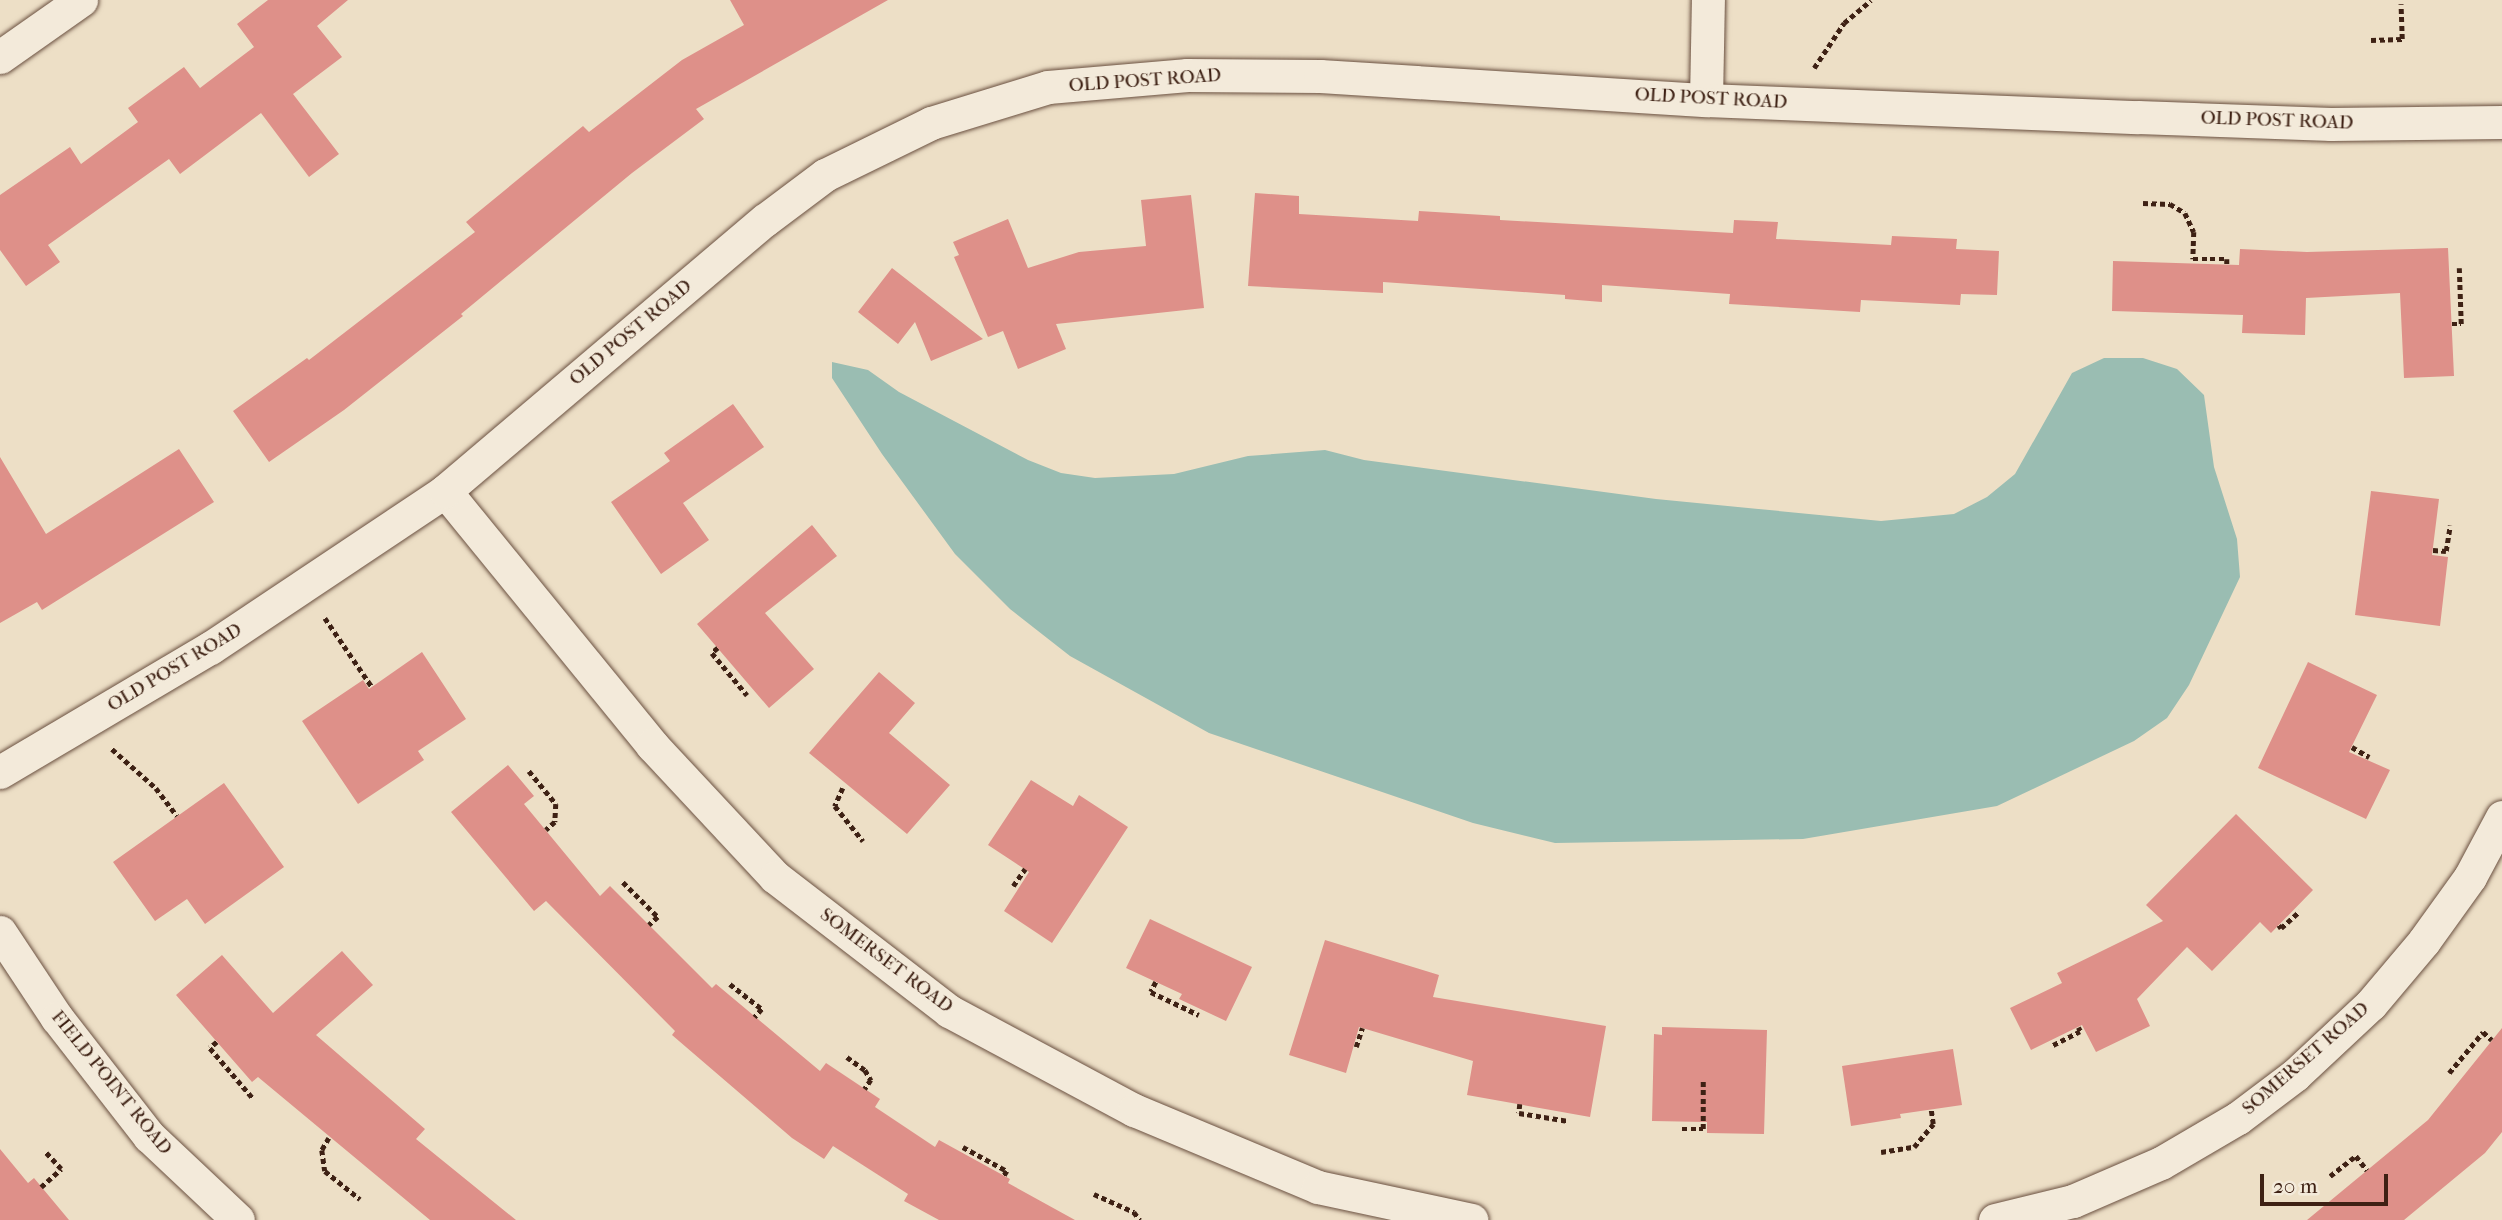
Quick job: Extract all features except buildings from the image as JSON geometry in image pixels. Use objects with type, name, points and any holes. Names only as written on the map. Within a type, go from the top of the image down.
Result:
[{"type":"street","points":[[0,57],[80,0]]},
{"type":"street","points":[[1706,100],[1708,0]]},
{"type":"street","name":"OLD POST ROAD","points":[[0,772],[210,648],[445,491],[765,220],[825,175],[931,123],[1048,87],[1187,75],[1320,76],[1706,100],[2331,124],[2502,122]]},
{"type":"street","name":"SOMERSET ROAD","points":[[445,491],[652,745],[775,877],[949,1011],[1133,1110],[1318,1187],[1472,1220]]},
{"type":"street","name":"SOMERSET ROAD","points":[[1995,1220],[2073,1201],[2161,1163],[2238,1118],[2295,1075],[2371,1003],[2424,941],[2470,877],[2502,817]]},
{"type":"street","name":"FIELD POINT ROAD","points":[[0,932],[57,1018],[149,1136],[238,1220]]},
{"type":"path","points":[[1810,78],[1826,46],[1844,23],[1871,0]]},
{"type":"path","points":[[2371,40],[2402,39],[2401,4]]},
{"type":"path","points":[[2143,202],[2169,204],[2185,213],[2194,232],[2193,259],[2227,259],[2227,264]]},
{"type":"path","points":[[2452,324],[2461,324],[2459,268]]},
{"type":"path","points":[[2433,550],[2446,551],[2450,524]]},
{"type":"path","points":[[318,608],[372,687]]},
{"type":"path","points":[[718,648],[712,653],[747,695]]},
{"type":"path","points":[[107,745],[156,788],[177,816]]},
{"type":"path","points":[[2352,747],[2369,757]]},
{"type":"path","points":[[529,771],[556,804],[555,822],[546,830]]},
{"type":"path","points":[[843,788],[835,806],[863,841]]},
{"type":"path","points":[[1013,886],[1025,869]]},
{"type":"path","points":[[623,882],[658,917],[649,925]]},
{"type":"path","points":[[2279,925],[2281,928],[2300,911]]},
{"type":"path","points":[[1156,982],[1151,992],[1199,1016]]},
{"type":"path","points":[[730,985],[762,1009],[755,1017]]},
{"type":"path","points":[[2053,1045],[2080,1031],[2078,1027]]},
{"type":"path","points":[[1356,1047],[1362,1028]]},
{"type":"path","points":[[2449,1073],[2483,1032],[2492,1040]]},
{"type":"path","points":[[216,1042],[210,1048],[252,1097]]},
{"type":"path","points":[[847,1057],[865,1070],[871,1080],[865,1089]]},
{"type":"path","points":[[1682,1129],[1703,1129],[1703,1079]]},
{"type":"path","points":[[1520,1104],[1519,1113],[1568,1121]]},
{"type":"path","points":[[1881,1152],[1914,1147],[1933,1124],[1931,1109]]},
{"type":"path","points":[[329,1138],[322,1150],[326,1171],[360,1199]]},
{"type":"path","points":[[964,1147],[1007,1171],[1004,1176]]},
{"type":"path","points":[[41,1187],[61,1169],[44,1151]]},
{"type":"path","points":[[2330,1177],[2356,1156],[2367,1170]]},
{"type":"path","points":[[1094,1194],[1134,1212],[1140,1220]]},
{"type":"water","points":[[2104,358],[2143,358],[2177,369],[2204,395],[2214,467],[2237,539],[2240,577],[2189,685],[2167,718],[2134,741],[1997,806],[1803,839],[1555,843],[1473,823],[1209,733],[1070,656],[1010,609],[955,554],[882,454],[832,378],[832,362],[868,370],[899,392],[1028,460],[1061,473],[1095,478],[1174,474],[1248,456],[1325,450],[1364,460],[1656,499],[1881,521],[1954,514],[1987,497],[2015,474],[2072,373]]}]
